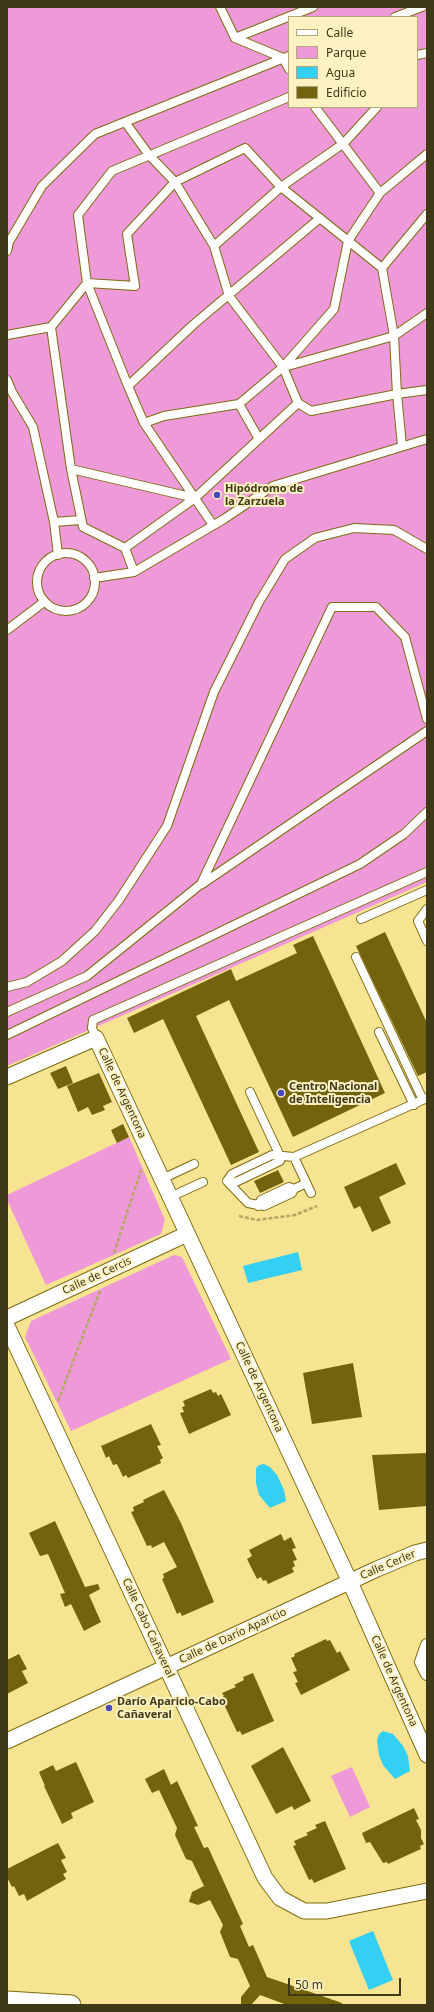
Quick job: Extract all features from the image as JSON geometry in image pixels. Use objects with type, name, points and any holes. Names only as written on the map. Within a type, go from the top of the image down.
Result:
[{"type":"street","points":[[7,1077],[96,1038]]},
{"type":"street","name":"Calle de Argentona","points":[[96,1038],[350,1582],[423,1734],[427,1755]]},
{"type":"street","name":"Calle de Cercis","points":[[7,1318],[187,1234]]},
{"type":"street","name":"Calle Cabo Cañaveral","points":[[7,1326],[265,1878],[280,1898],[304,1911],[327,1911],[427,1892]]},
{"type":"street","name":"Calle Cerler","points":[[350,1582],[415,1553],[427,1550]]},
{"type":"street","name":"Calle de Darío Aparicio","points":[[7,1740],[350,1582]]},
{"type":"street","points":[[427,1646],[421,1662],[427,1674]]},
{"type":"street","points":[[7,2001],[70,2005]]},
{"type":"lane","points":[[220,7],[235,38],[286,57]]},
{"type":"lane","points":[[290,16],[313,7]]},
{"type":"lane","points":[[398,16],[422,7]]},
{"type":"lane","points":[[235,38],[288,17]]},
{"type":"lane","points":[[7,251],[9,242],[42,186],[95,134],[286,57]]},
{"type":"lane","points":[[213,526],[144,423],[86,283],[78,215],[112,171],[288,97]]},
{"type":"lane","points":[[316,108],[380,193]]},
{"type":"lane","points":[[214,246],[281,187],[344,144],[376,108]]},
{"type":"lane","points":[[125,122],[149,155],[175,182],[214,246],[229,296],[283,367],[298,403],[311,411],[397,394],[427,390]]},
{"type":"lane","points":[[86,283],[135,286],[127,234],[175,182],[245,148],[281,187],[382,268],[394,336],[397,394],[402,446]]},
{"type":"lane","points":[[144,423],[164,416],[239,404],[283,367],[334,309],[348,241],[380,193],[427,154]]},
{"type":"lane","points":[[128,386],[194,324],[320,218]]},
{"type":"lane","points":[[382,268],[426,218]]},
{"type":"lane","points":[[7,335],[51,327],[86,283]]},
{"type":"lane","points":[[283,367],[394,336],[427,313]]},
{"type":"lane","points":[[51,327],[71,469],[83,527],[124,548],[134,572]]},
{"type":"lane","points":[[7,380],[12,392],[33,427],[54,522],[58,554]]},
{"type":"lane","points":[[124,548],[195,498],[298,403]]},
{"type":"lane","points":[[239,404],[259,439]]},
{"type":"lane","points":[[94,578],[134,572],[213,526],[274,486],[427,439]]},
{"type":"lane","points":[[71,469],[195,498]]},
{"type":"lane","points":[[54,522],[81,520]]},
{"type":"lane","points":[[7,987],[27,982],[62,961],[95,931],[119,900],[167,826],[214,692],[259,602],[285,559],[315,538],[354,528],[394,530],[427,549]]},
{"type":"lane","points":[[58,554],[77,556],[85,561],[91,569],[94,578],[94,589],[90,599],[82,606],[73,610],[58,610],[44,602],[39,594],[37,584],[38,574],[46,562],[58,554]]},
{"type":"lane","points":[[7,630],[44,602]]},
{"type":"lane","points":[[201,884],[332,607],[376,606],[405,638],[427,719]]},
{"type":"lane","points":[[7,1012],[87,976],[201,884],[427,731]]},
{"type":"lane","points":[[7,1035],[360,864],[404,834],[427,812]]},
{"type":"lane","points":[[96,1038],[92,1028],[93,1020],[427,872]]},
{"type":"lane","points":[[361,919],[427,890]]},
{"type":"lane","points":[[427,909],[418,921],[427,941]]},
{"type":"lane","points":[[306,1183],[294,1189],[289,1187],[261,1200],[258,1206],[248,1204],[228,1181],[232,1174],[272,1155],[294,1157],[425,1099],[356,957]]},
{"type":"lane","points":[[380,1032],[414,1105]]},
{"type":"lane","points":[[250,1092],[280,1156]]},
{"type":"lane","points":[[294,1157],[311,1193]]},
{"type":"lane","points":[[162,1179],[194,1164]]},
{"type":"lane","points":[[170,1197],[203,1182]]},
{"type":"path","points":[[239,1216],[257,1220],[296,1216],[316,1206]]},
{"type":"green space","name":"Hipódromo de la Zarzuela","points":[[7,7],[427,7],[427,882],[7,1066]]},
{"type":"green space","points":[[129,1137],[165,1220],[161,1234],[46,1285],[7,1200],[7,1195]]},
{"type":"green space","points":[[174,1255],[182,1257],[231,1359],[71,1431],[25,1337],[31,1321]]},
{"type":"green space","points":[[352,1767],[370,1807],[350,1817],[331,1776]]},
{"type":"water","points":[[298,1252],[302,1270],[248,1283],[243,1266]]},
{"type":"water","points":[[264,1464],[270,1467],[277,1475],[284,1490],[286,1501],[270,1508],[259,1495],[256,1483],[256,1468],[259,1465]]},
{"type":"water","points":[[383,1731],[393,1734],[403,1746],[408,1756],[410,1771],[395,1779],[383,1765],[379,1755],[377,1741],[379,1734]]},
{"type":"water","points":[[373,1931],[393,1980],[369,1990],[349,1941]]},
{"type":"building","points":[[385,932],[427,1023],[427,1072],[418,1076],[356,946]]},
{"type":"building","points":[[313,936],[385,1093],[293,1137],[229,1000],[196,1016],[259,1152],[231,1165],[163,1019],[134,1033],[127,1018],[231,969],[236,981],[297,953],[293,945]]},
{"type":"building","points":[[66,1066],[73,1083],[58,1089],[50,1073]]},
{"type":"building","points":[[99,1073],[112,1102],[103,1106],[105,1110],[92,1115],[88,1107],[78,1112],[67,1086]]},
{"type":"building","points":[[123,1124],[129,1137],[117,1143],[111,1130]]},
{"type":"building","points":[[396,1163],[406,1184],[379,1197],[391,1223],[372,1232],[360,1206],[354,1209],[344,1187]]},
{"type":"building","points":[[278,1170],[284,1182],[260,1193],[254,1181]]},
{"type":"building","points":[[353,1363],[362,1417],[312,1424],[303,1373]]},
{"type":"building","points":[[211,1389],[213,1393],[216,1392],[218,1396],[221,1394],[231,1415],[189,1434],[180,1413],[184,1412],[182,1407],[185,1406],[183,1401]]},
{"type":"building","points":[[151,1424],[161,1445],[157,1446],[163,1458],[160,1460],[161,1463],[128,1478],[126,1475],[123,1477],[117,1464],[113,1465],[109,1456],[106,1458],[101,1446]]},
{"type":"building","points":[[427,1453],[427,1506],[379,1510],[372,1455]]},
{"type":"building","points":[[164,1490],[181,1523],[214,1602],[182,1616],[180,1612],[177,1614],[162,1579],[164,1578],[163,1574],[177,1567],[164,1542],[152,1548],[151,1545],[147,1546],[131,1512],[134,1511],[133,1507],[144,1502],[143,1500]]},
{"type":"building","points":[[55,1521],[85,1587],[98,1584],[100,1589],[89,1595],[101,1622],[84,1631],[71,1604],[65,1607],[60,1594],[65,1593],[48,1554],[40,1556],[29,1533]]},
{"type":"building","points":[[281,1534],[284,1541],[291,1537],[296,1548],[292,1549],[297,1560],[293,1561],[295,1566],[292,1568],[294,1572],[268,1584],[266,1580],[263,1581],[261,1577],[257,1579],[247,1559],[252,1556],[249,1550]]},
{"type":"building","points":[[326,1639],[327,1641],[330,1640],[337,1653],[340,1651],[350,1670],[301,1695],[295,1683],[298,1682],[293,1672],[297,1671],[291,1658],[295,1656],[294,1654]]},
{"type":"building","points":[[19,1654],[27,1669],[22,1671],[28,1683],[7,1694],[7,1660]]},
{"type":"building","points":[[253,1673],[274,1721],[242,1735],[240,1731],[237,1732],[221,1698],[224,1696],[222,1693],[236,1687],[234,1685],[244,1680],[243,1677]]},
{"type":"building","points":[[283,1747],[311,1801],[294,1810],[292,1806],[276,1814],[251,1766]]},
{"type":"building","points":[[76,1762],[94,1802],[71,1813],[73,1818],[62,1824],[39,1772],[53,1765],[56,1771]]},
{"type":"building","points":[[164,1769],[171,1785],[177,1781],[198,1826],[194,1827],[204,1848],[208,1847],[243,1924],[240,1926],[249,1947],[253,1945],[267,1977],[342,2003],[342,2005],[287,2005],[260,1995],[251,2005],[241,2005],[241,1997],[250,1986],[238,1959],[230,1957],[220,1932],[223,1925],[210,1900],[198,1905],[189,1902],[192,1892],[204,1886],[192,1861],[186,1859],[175,1835],[177,1828],[159,1790],[152,1793],[145,1779]]},
{"type":"building","points":[[414,1808],[419,1819],[416,1820],[421,1830],[421,1838],[424,1844],[420,1846],[421,1849],[388,1864],[387,1862],[383,1863],[370,1842],[366,1843],[362,1833]]},
{"type":"building","points":[[325,1821],[346,1869],[314,1883],[312,1879],[309,1880],[293,1846],[296,1845],[294,1841],[308,1835],[306,1833],[317,1828],[315,1825]]},
{"type":"building","points":[[58,1843],[66,1858],[61,1860],[67,1872],[63,1874],[66,1879],[27,1901],[24,1894],[19,1896],[7,1877],[7,1869]]},
{"type":"place","name":"Hipódromo de la Zarzuela","points":[[217,495]]},
{"type":"place","name":"Centro Nacional de Inteligencia","points":[[281,1093]]},
{"type":"place","name":"Darío Aparicio-Cabo Cañaveral","points":[[109,1708]]}]
